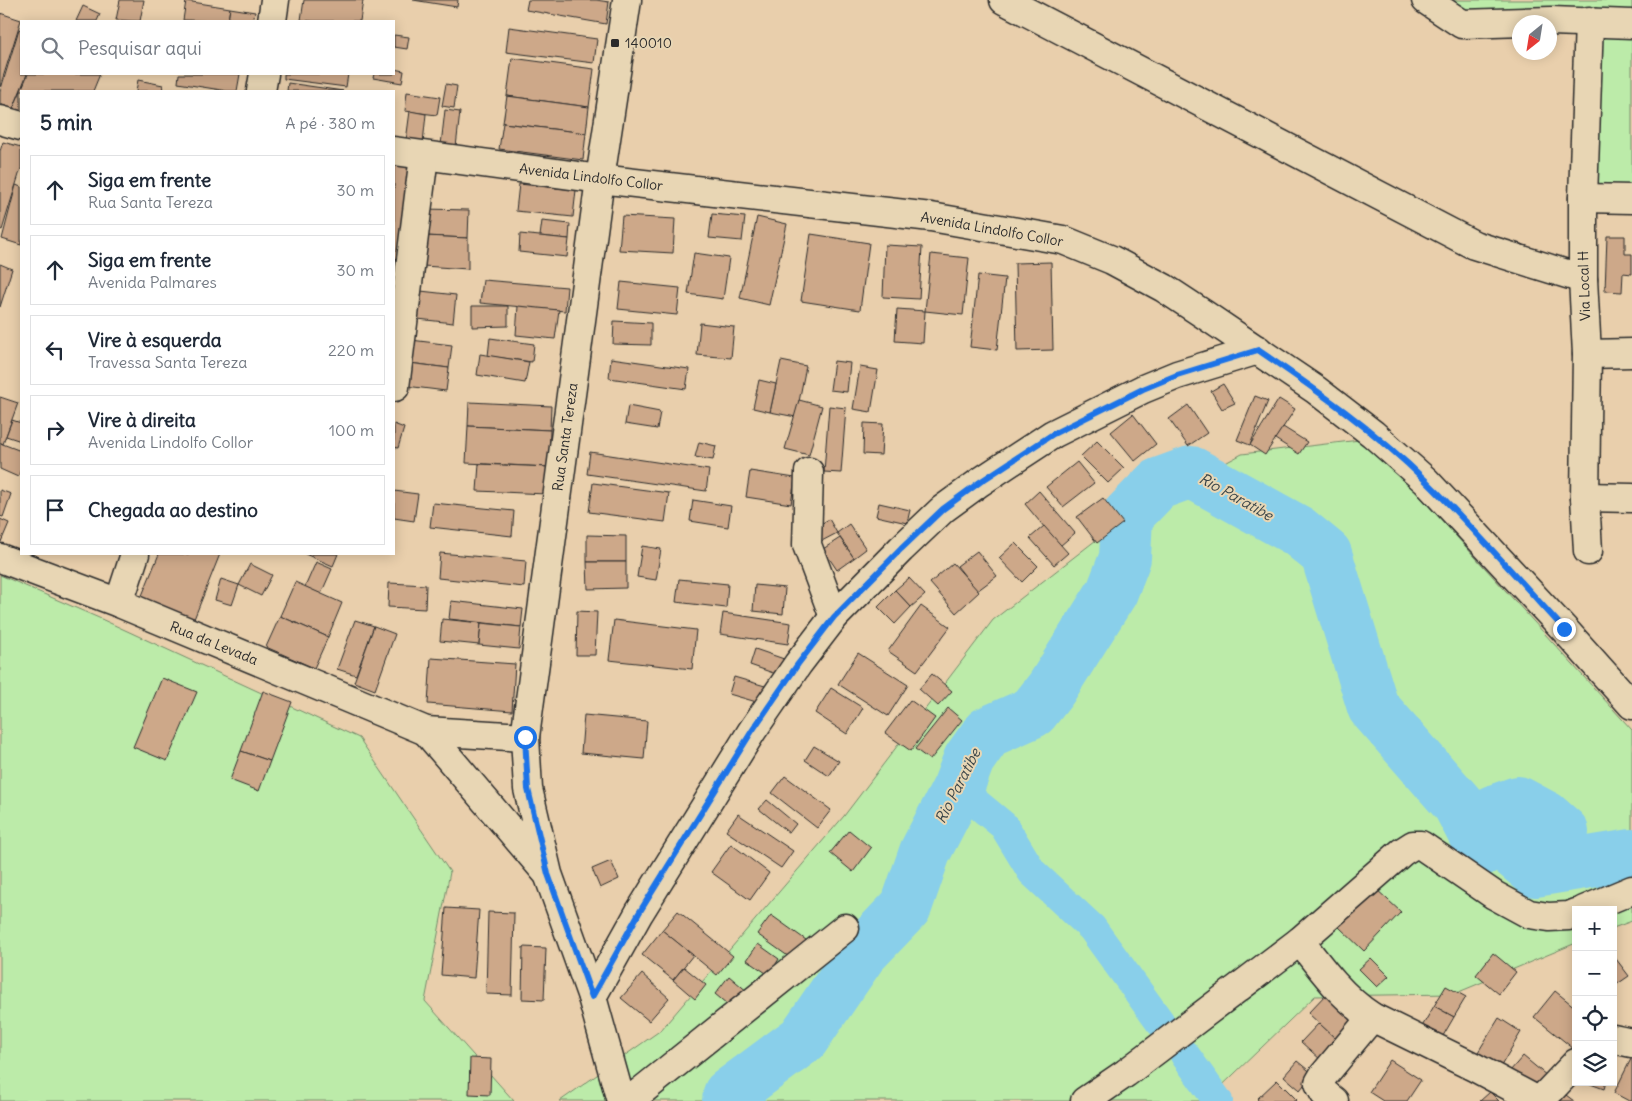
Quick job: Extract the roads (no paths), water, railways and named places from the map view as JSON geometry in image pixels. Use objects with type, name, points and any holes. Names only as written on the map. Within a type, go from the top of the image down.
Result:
[{"type":"street","points":[[272,20],[275,0]]},
{"type":"street","name":"Rua Santa Tereza","points":[[548,874],[528,789],[525,737],[600,179],[628,0]]},
{"type":"street","points":[[1004,0],[1474,246],[1583,279]]},
{"type":"street","points":[[1426,0],[1462,24],[1589,21],[1632,24]]},
{"type":"street","name":"Via Local H","points":[[1588,551],[1585,497],[1587,354],[1583,279],[1583,198],[1589,21]]},
{"type":"street","points":[[261,90],[264,75]]},
{"type":"street","points":[[0,120],[20,126]]},
{"type":"street","name":"Avenida Lindolfo Collor","points":[[395,151],[600,179],[931,217],[1063,240],[1112,260],[1164,288],[1258,350],[1316,390],[1373,434],[1426,481],[1632,705]]},
{"type":"street","points":[[395,387],[424,156]]},
{"type":"street","points":[[1583,198],[1632,198]]},
{"type":"street","points":[[592,997],[639,913],[752,731],[798,664],[834,617],[901,549],[943,509],[1053,434],[1143,389],[1177,375],[1258,350]]},
{"type":"street","points":[[1587,354],[1632,353]]},
{"type":"street","points":[[810,472],[807,545],[834,617]]},
{"type":"street","points":[[1585,497],[1632,498]]},
{"type":"street","points":[[119,603],[134,555]]},
{"type":"street","name":"Rua da Levada","points":[[0,558],[119,603],[426,731],[525,737]]},
{"type":"street","name":"Rua da Levada","points":[[426,731],[548,874]]},
{"type":"street","points":[[1085,1101],[1126,1074],[1300,942],[1412,845],[1421,845],[1494,895],[1528,914],[1549,917],[1572,915]]},
{"type":"street","points":[[548,874],[592,997],[621,1101]]},
{"type":"street","points":[[1594,906],[1632,890]]},
{"type":"street","points":[[629,1101],[845,928]]},
{"type":"street","points":[[1300,942],[1334,985],[1372,1018],[1474,1067],[1539,1101],[1572,1067]]},
{"type":"street","points":[[1334,1101],[1324,1093],[1319,1083],[1372,1018]]},
{"type":"street","points":[[1617,1040],[1632,1043]]},
{"type":"waterway","name":"Rio Paratibe","points":[[728,1101],[729,1094],[803,1039],[861,954],[906,907],[925,852],[958,788],[969,759],[988,732],[1033,712],[1051,689],[1112,592],[1125,558],[1127,516],[1158,484],[1191,472],[1298,531],[1326,554],[1373,707],[1458,804],[1482,850],[1485,830],[1493,811],[1518,802],[1546,817],[1563,832],[1502,843],[1535,871],[1632,855]]},
{"type":"waterway","points":[[958,788],[1004,826],[1032,872],[1092,928],[1160,1022]]},
{"type":"waterway","points":[[1185,1055],[1218,1101]]},
{"type":"place","name":"140010","points":[[615,43]]}]
